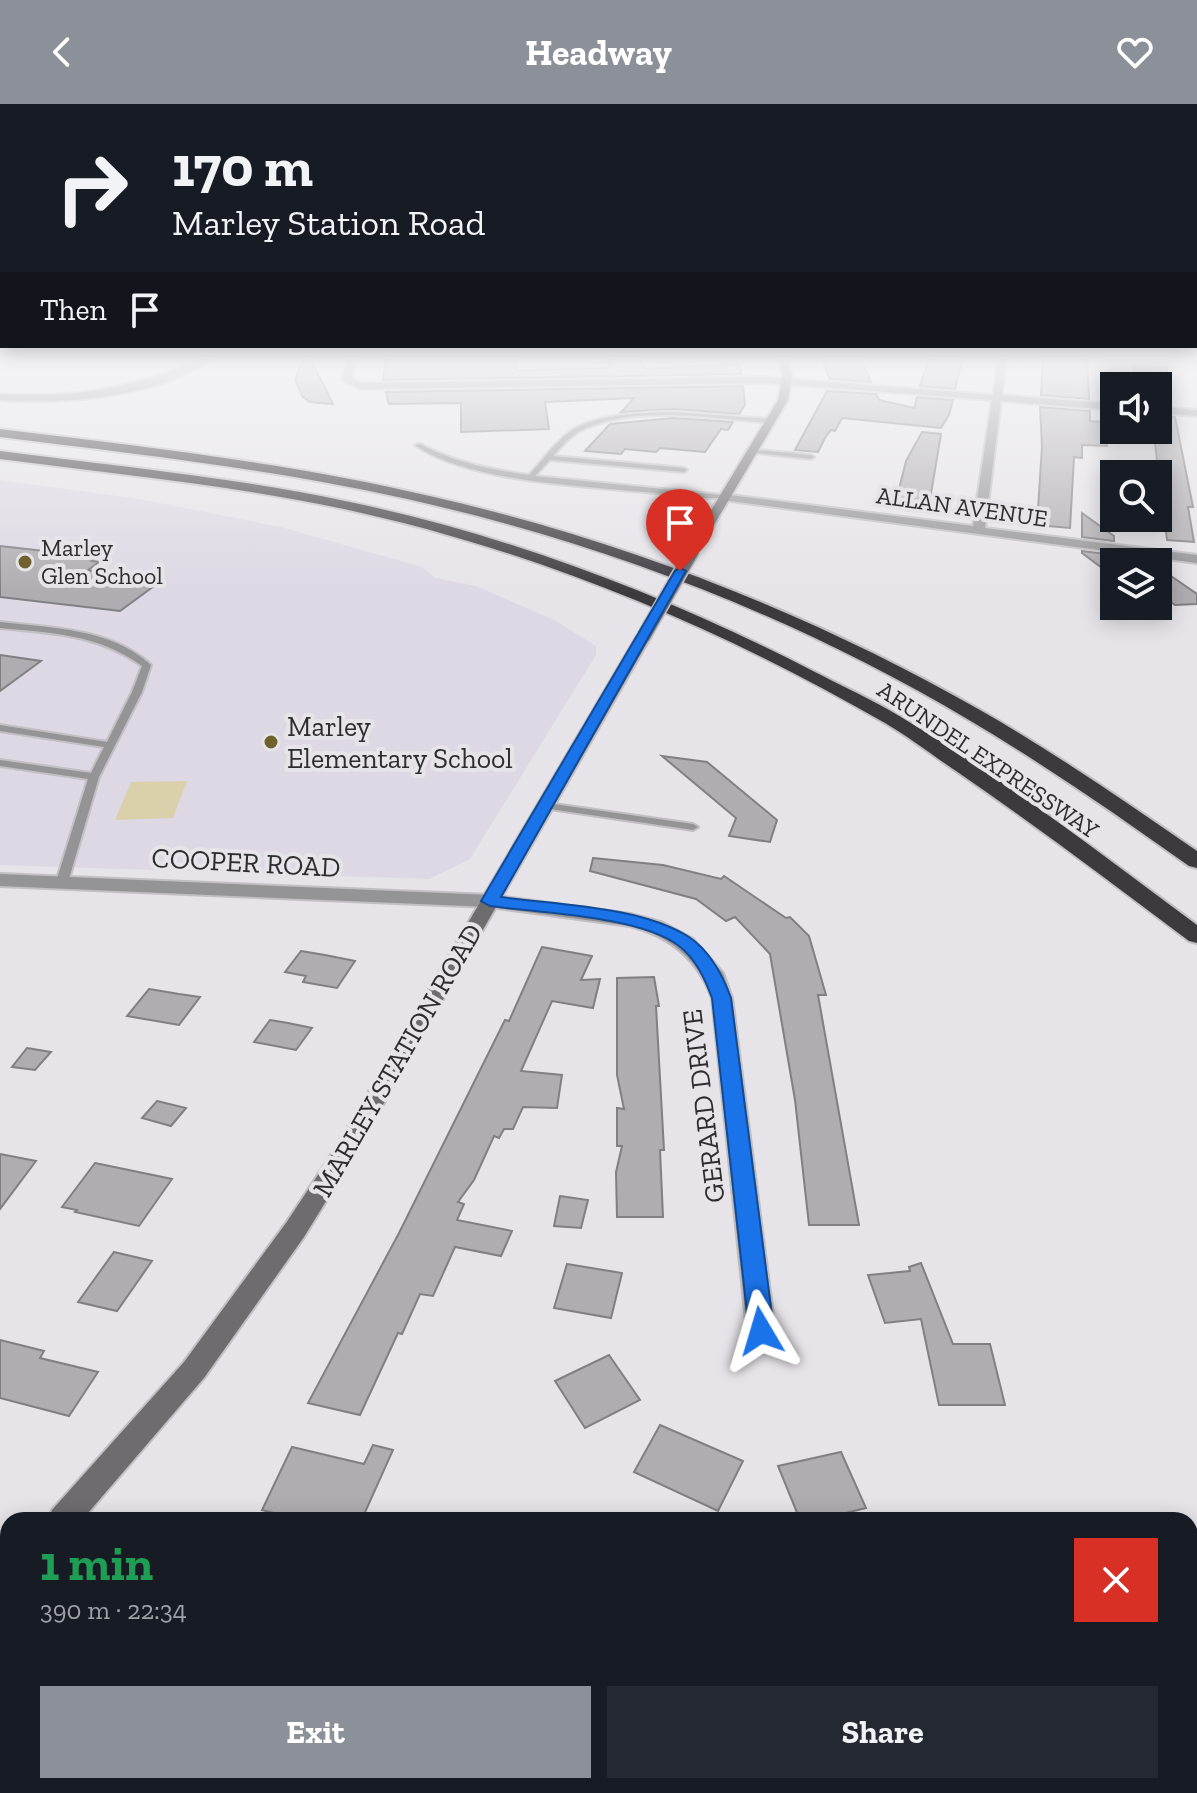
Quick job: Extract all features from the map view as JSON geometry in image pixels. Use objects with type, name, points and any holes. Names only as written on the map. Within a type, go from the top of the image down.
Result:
[{"type":"highway","name":"ARUNDEL EXPRESSWAY","points":[[15,435],[197,457],[321,477],[513,521],[642,563],[797,624],[907,677],[1058,766],[1197,861]]},
{"type":"highway","name":"ARUNDEL EXPRESSWAY","points":[[0,455],[219,483],[345,505],[465,536],[605,581],[749,645],[893,720],[1029,811],[1197,936]]},
{"type":"main road","name":"MARLEY STATION ROAD","points":[[70,1512],[194,1370],[295,1230],[341,1158],[547,806],[760,435]]},
{"type":"street","points":[[978,532],[992,435]]},
{"type":"street","name":"ALLAN AVENUE","points":[[722,497],[1197,559]]},
{"type":"street","name":"COOPER ROAD","points":[[0,880],[490,901]]},
{"type":"street","name":"GERARD DRIVE","points":[[490,901],[654,926],[686,943],[713,973],[722,998],[761,1331]]},
{"type":"lane","points":[[531,477],[572,435]]},
{"type":"lane","points":[[418,445],[431,456],[531,477],[722,497]]},
{"type":"lane","points":[[749,451],[811,457]]},
{"type":"lane","points":[[549,458],[684,470]]},
{"type":"lane","points":[[0,625],[91,635],[133,654],[147,665],[137,692],[94,777],[62,882]]},
{"type":"lane","points":[[0,728],[109,745]]},
{"type":"lane","points":[[0,763],[94,777]]},
{"type":"lane","points":[[547,806],[693,827]]},
{"type":"shaded area","name":"Marley Elementary School","points":[[0,480],[139,499],[281,527],[422,567],[435,578],[476,586],[554,620],[596,646],[596,655],[470,859],[429,879],[0,865]]},
{"type":"shaded area","points":[[187,781],[173,818],[115,820],[131,782]]},
{"type":"building","points":[[600,435],[717,435],[705,452],[660,448],[656,452],[625,449],[621,454],[585,451]]},
{"type":"building","points":[[803,435],[827,435],[818,452],[795,450]]},
{"type":"building","points":[[920,435],[941,435],[928,512],[904,510],[905,502],[896,501],[906,461]]},
{"type":"building","points":[[1041,435],[1100,435],[1100,444],[1107,446],[1082,445],[1082,458],[1074,457],[1070,528],[1037,525]]},
{"type":"building","points":[[1172,435],[1179,435],[1193,507],[1188,507],[1194,542],[1167,540],[1166,532],[1172,532],[1172,460],[1157,460],[1155,444],[1172,444]]},
{"type":"building","points":[[1082,513],[1100,526],[1100,532],[1114,536],[1114,541],[1082,537]]},
{"type":"building","points":[[0,546],[98,557],[92,561],[99,562],[88,570],[161,581],[120,611],[0,597]]},
{"type":"building","points":[[1082,553],[1100,553],[1100,566]]},
{"type":"building","points":[[1172,577],[1197,594],[1197,604],[1172,603]]},
{"type":"building","points":[[0,655],[41,661],[0,691]]},
{"type":"building","points":[[662,756],[707,762],[777,820],[770,842],[729,836],[736,818]]},
{"type":"building","points":[[593,858],[663,865],[721,879],[724,876],[786,918],[790,917],[809,936],[826,995],[818,995],[859,1225],[809,1225],[795,1100],[770,954],[735,917],[726,921],[696,899],[590,871]]},
{"type":"building","points":[[542,947],[592,956],[581,980],[600,979],[593,1008],[552,1001],[521,1071],[562,1075],[557,1108],[523,1107],[513,1129],[504,1129],[499,1138],[494,1136],[474,1180],[458,1202],[464,1204],[457,1220],[512,1231],[501,1256],[455,1247],[433,1296],[420,1294],[360,1415],[308,1403],[399,1233],[505,1020],[509,1021]]},
{"type":"building","points":[[301,951],[355,961],[337,988],[303,982],[306,976],[285,972]]},
{"type":"building","points":[[654,977],[659,1006],[656,1006],[664,1150],[660,1150],[663,1217],[617,1217],[616,1172],[622,1146],[617,1146],[617,1108],[624,1109],[617,1075],[617,978]]},
{"type":"building","points":[[149,989],[200,997],[179,1025],[127,1016]]},
{"type":"building","points":[[270,1020],[312,1028],[296,1050],[254,1042]]},
{"type":"building","points":[[27,1048],[51,1052],[35,1070],[12,1067]]},
{"type":"building","points":[[157,1101],[186,1108],[171,1126],[142,1118]]},
{"type":"building","points":[[0,1154],[36,1161],[0,1209]]},
{"type":"building","points":[[95,1163],[172,1179],[139,1226],[62,1207]]},
{"type":"building","points":[[560,1196],[588,1200],[581,1228],[554,1226]]},
{"type":"building","points":[[114,1252],[152,1261],[117,1311],[78,1302]]},
{"type":"building","points":[[921,1263],[953,1344],[990,1344],[1005,1405],[939,1405],[921,1319],[885,1323],[868,1275],[910,1271],[909,1267]]},
{"type":"building","points":[[567,1264],[622,1273],[611,1318],[554,1308]]},
{"type":"building","points":[[0,1340],[44,1351],[40,1358],[98,1372],[69,1416],[0,1398]]},
{"type":"building","points":[[609,1355],[640,1400],[585,1428],[555,1381]]},
{"type":"building","points":[[660,1425],[743,1461],[718,1511],[634,1472]]},
{"type":"building","points":[[373,1445],[393,1450],[365,1512],[262,1510],[292,1447],[364,1464]]},
{"type":"building","points":[[841,1452],[866,1508],[850,1512],[797,1512],[778,1466]]},
{"type":"place","name":"Marley Glen School","points":[[25,562]]},
{"type":"place","name":"Marley Elementary School","points":[[271,742]]},
{"type":"route","points":[[680,571],[490,901],[654,926],[686,943],[713,973],[722,998],[761,1331]]}]
